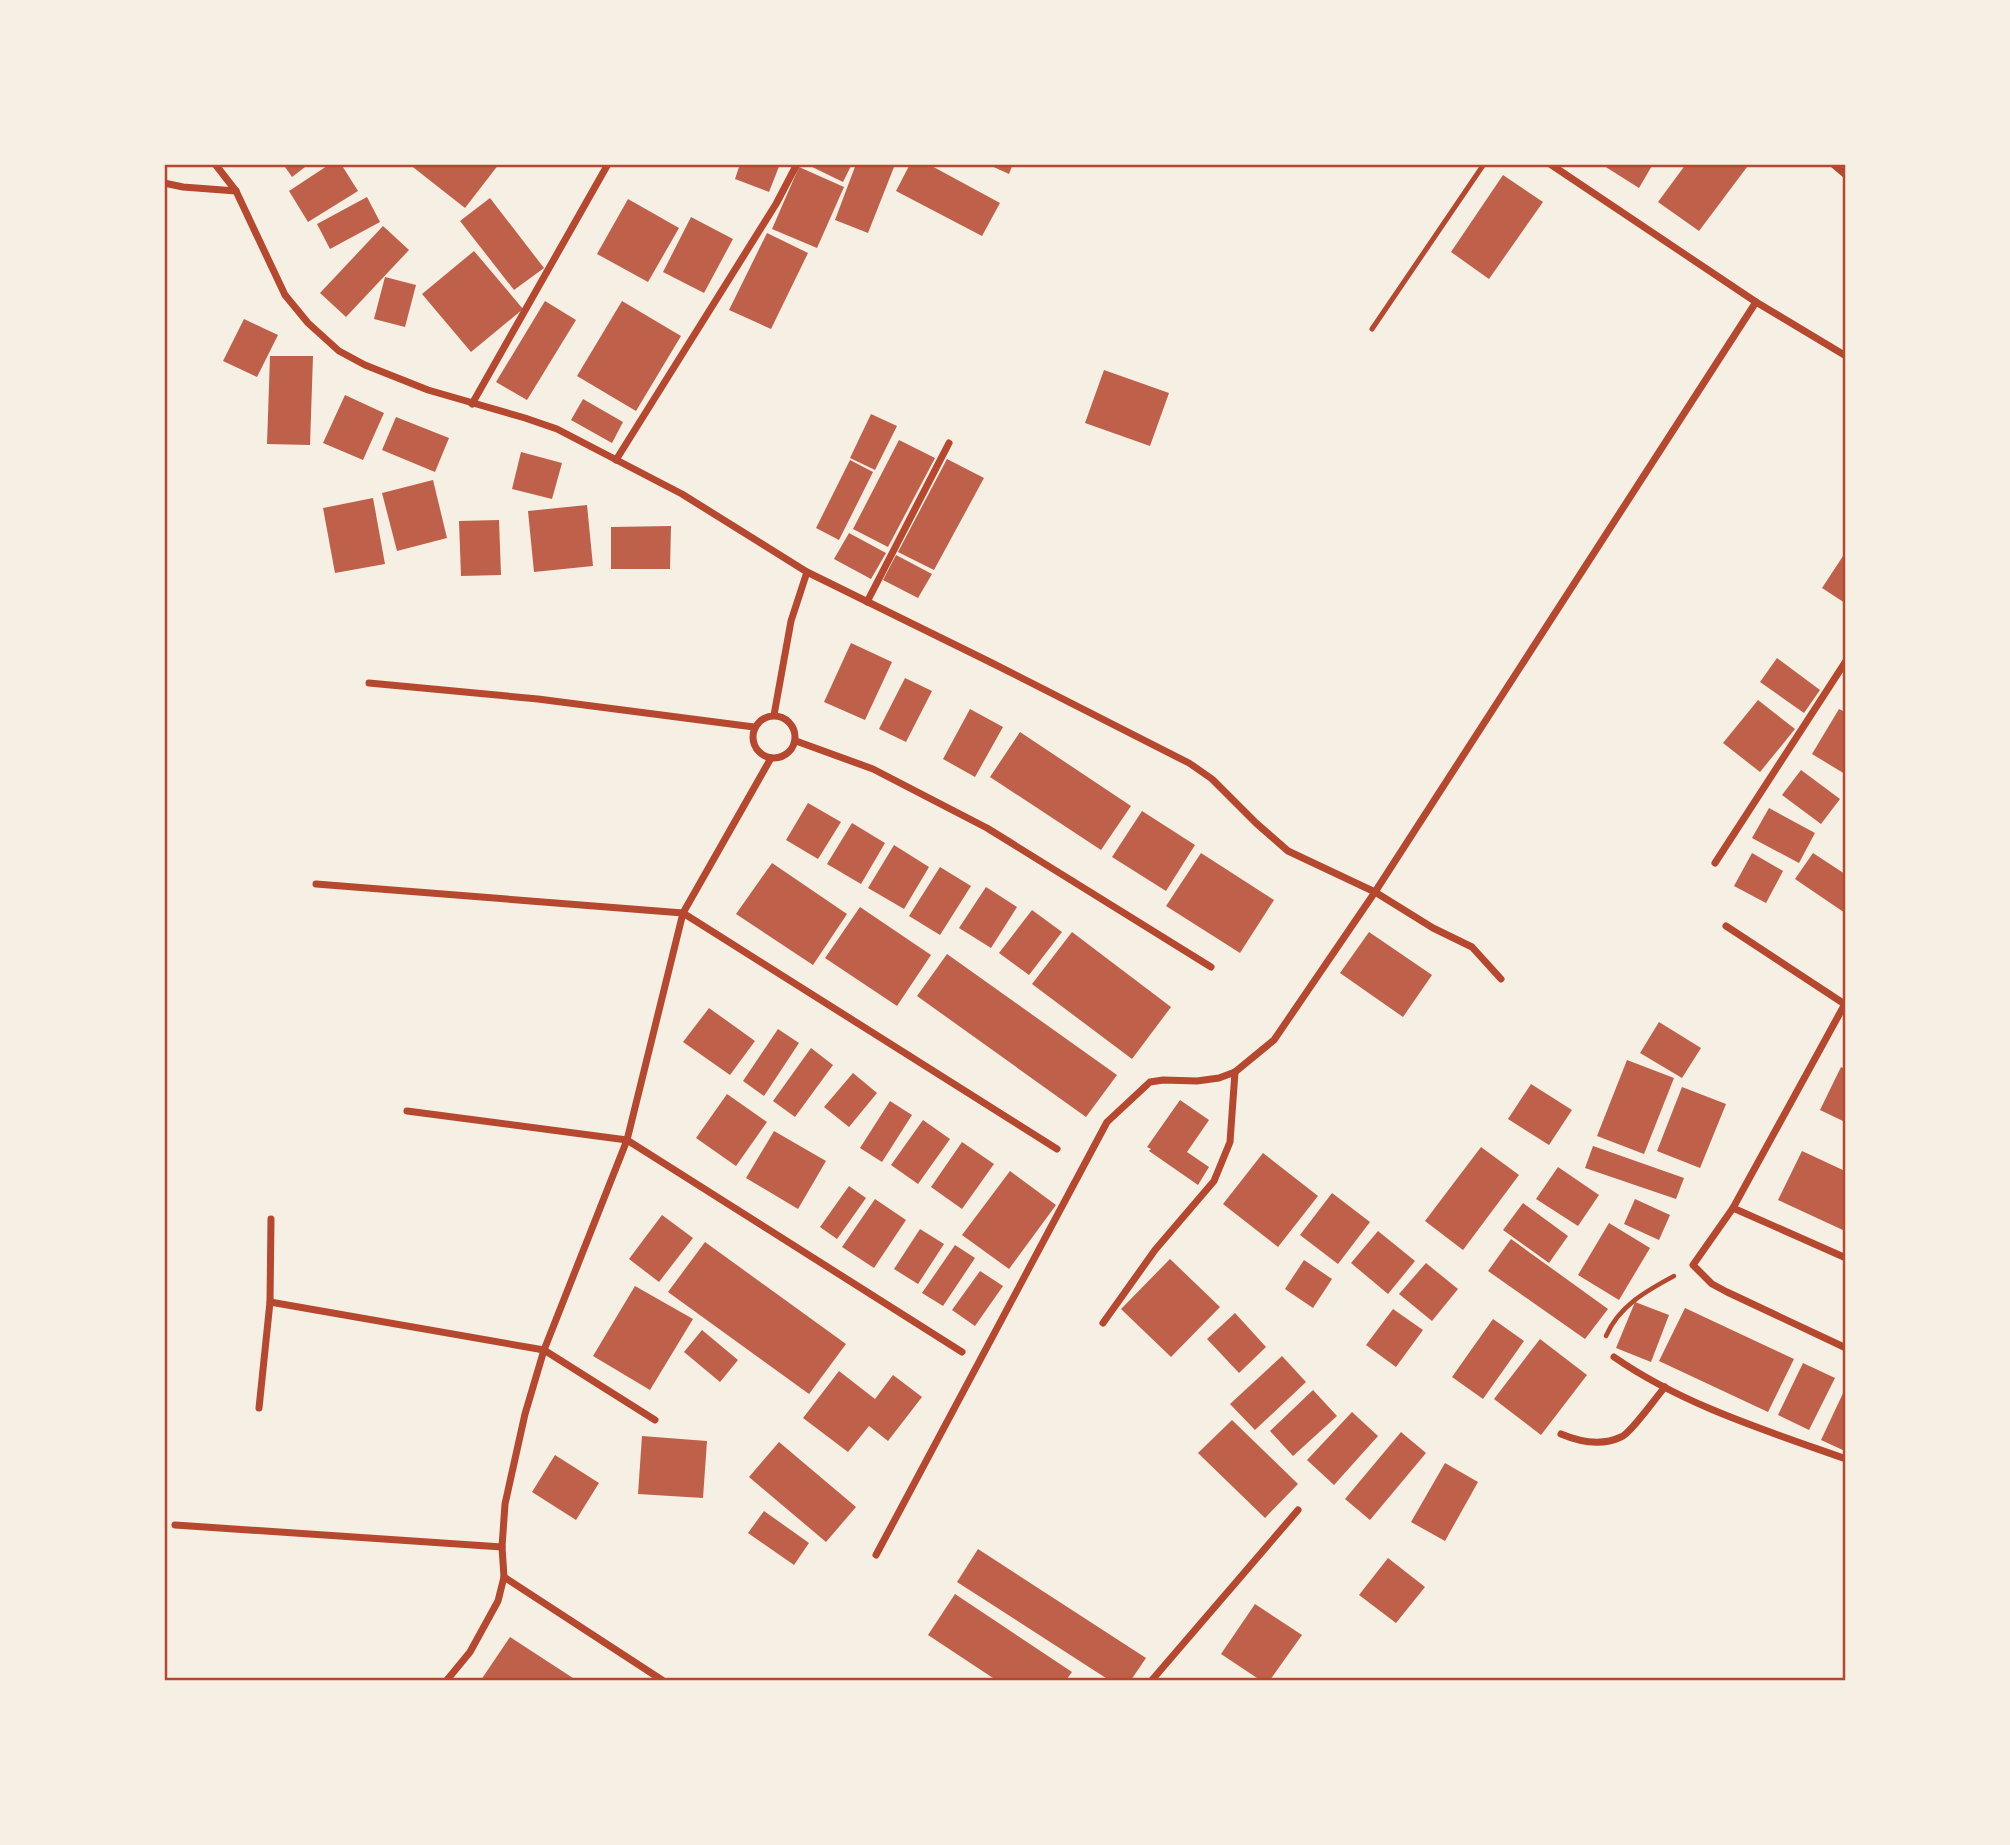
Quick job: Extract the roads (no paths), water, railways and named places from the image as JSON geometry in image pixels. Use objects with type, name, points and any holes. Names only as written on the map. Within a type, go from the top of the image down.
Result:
[{"type":"street","points":[[215,164],[236,191],[285,295],[308,323],[339,351],[365,365],[428,390],[557,429],[682,494],[807,572],[1189,763],[1212,779],[1288,851],[1375,892],[1433,928],[1472,947],[1502,979]]},
{"type":"street","points":[[472,404],[608,164]]},
{"type":"street","points":[[617,460],[776,204],[797,164]]},
{"type":"street","points":[[1550,164],[1756,302],[1846,356]]},
{"type":"street","points":[[1833,164],[1846,174]]},
{"type":"street","points":[[164,183],[236,191]]},
{"type":"street","points":[[876,1555],[1107,1122],[1150,1082],[1219,1078],[1235,1072],[1274,1040],[1375,892],[1756,302]]},
{"type":"street","points":[[867,602],[949,443]]},
{"type":"street","points":[[774,715],[791,621],[807,572]]},
{"type":"street","points":[[1715,863],[1846,661]]},
{"type":"street","points":[[369,682],[538,699],[754,727]]},
{"type":"street","points":[[774,715],[787,719],[795,728],[796,741],[787,755],[771,758],[758,752],[752,740],[754,727],[763,718],[774,715]]},
{"type":"street","points":[[796,741],[873,769],[988,828],[1211,967]]},
{"type":"street","points":[[447,1681],[470,1652],[498,1601],[504,1577],[502,1547],[505,1504],[544,1350],[626,1140],[682,912],[771,758]]},
{"type":"street","points":[[316,884],[682,912],[1057,1149]]},
{"type":"street","points":[[1726,926],[1845,1004],[1733,1208],[1693,1265],[1712,1284],[1846,1348]]},
{"type":"street","points":[[1103,1323],[1155,1250],[1213,1181],[1230,1142],[1235,1072]]},
{"type":"street","points":[[407,1111],[626,1140],[962,1352]]},
{"type":"street","points":[[1733,1208],[1846,1258]]},
{"type":"street","points":[[259,1408],[270,1302],[271,1219]]},
{"type":"street","points":[[270,1302],[544,1350],[655,1420]]},
{"type":"street","points":[[1614,1357],[1665,1387],[1755,1427],[1846,1459]]},
{"type":"street","points":[[1561,1434],[1580,1442],[1623,1437],[1665,1387]]},
{"type":"street","points":[[1152,1681],[1298,1510]]},
{"type":"street","points":[[175,1525],[502,1547]]},
{"type":"street","points":[[504,1577],[662,1681]]},
{"type":"lane","points":[[1372,329],[1484,164]]}]
